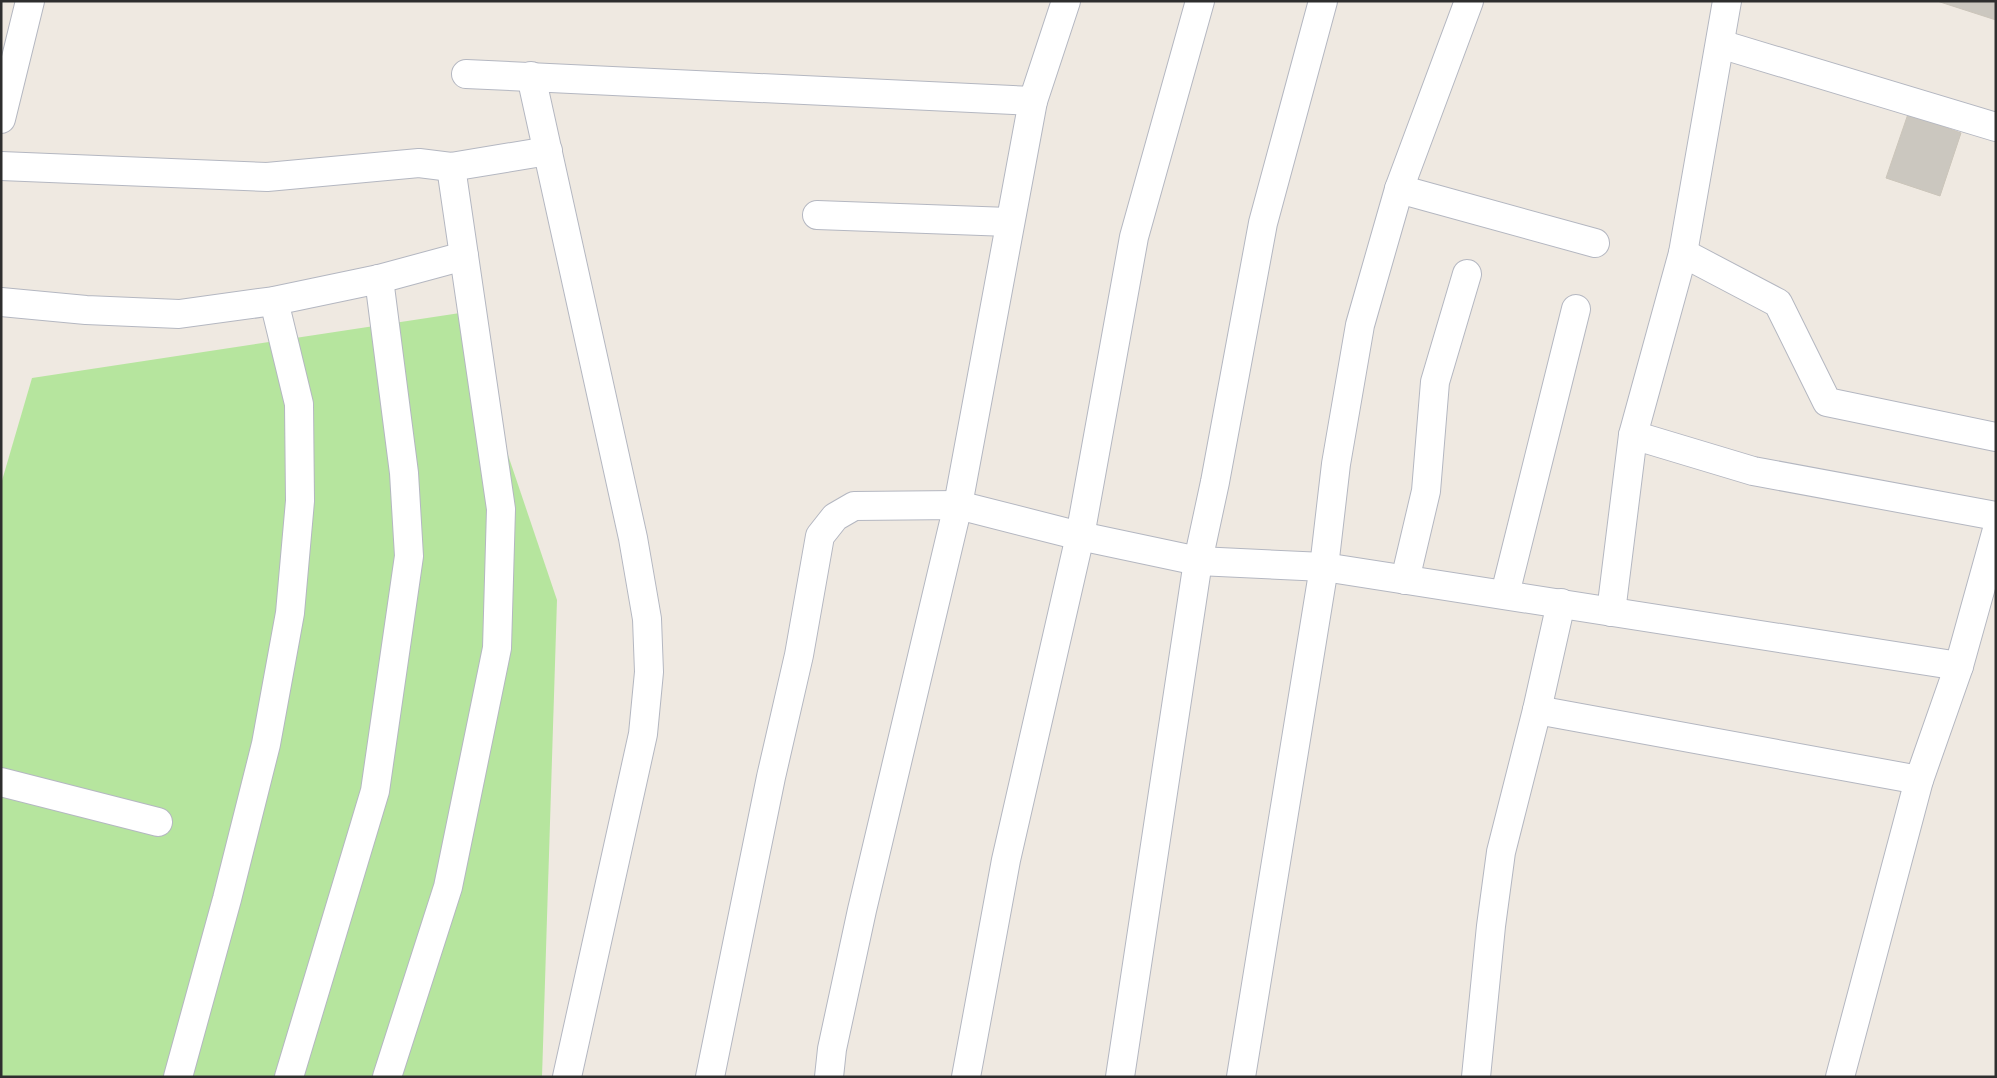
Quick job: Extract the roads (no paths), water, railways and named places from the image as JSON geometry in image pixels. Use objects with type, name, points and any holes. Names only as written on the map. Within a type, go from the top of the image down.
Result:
[{"type":"street","points":[[1,119],[30,1]]},
{"type":"street","points":[[829,1077],[832,1049],[862,910],[958,505],[1033,101],[1066,1]]},
{"type":"street","points":[[966,1077],[1006,860],[1080,536],[1134,237],[1200,1]]},
{"type":"street","points":[[1120,1077],[1198,561],[1263,223],[1323,1]]},
{"type":"street","points":[[1241,1077],[1324,567],[1336,464],[1360,325],[1398,189],[1469,1]]},
{"type":"street","points":[[1611,612],[1633,435],[1683,253],[1726,1]]},
{"type":"street","points":[[1720,44],[1996,128]]},
{"type":"street","points":[[466,74],[1033,101]]},
{"type":"street","points":[[531,76],[633,538],[647,619],[649,672],[643,734],[567,1077]]},
{"type":"street","points":[[1,166],[267,177],[419,163],[451,167],[548,152]]},
{"type":"street","points":[[387,1077],[448,887],[497,648],[501,509],[451,167]]},
{"type":"street","points":[[1398,189],[1595,244]]},
{"type":"street","points":[[818,215],[1010,222]]},
{"type":"street","points":[[1683,253],[1778,303],[1827,402],[1996,438]]},
{"type":"street","points":[[1,302],[86,310],[179,314],[274,301],[379,278],[464,256]]},
{"type":"street","points":[[1405,580],[1426,491],[1435,382],[1467,274]]},
{"type":"street","points":[[289,1077],[375,791],[409,556],[404,473],[379,278]]},
{"type":"street","points":[[178,1077],[227,899],[266,744],[290,613],[300,501],[299,404],[274,301]]},
{"type":"street","points":[[1504,594],[1576,309]]},
{"type":"street","points":[[1633,435],[1753,471],[1996,516]]},
{"type":"street","points":[[710,1077],[771,777],[799,655],[820,536],[834,517],[854,506],[958,505],[1080,536],[1198,561],[1324,567],[1959,666]]},
{"type":"street","points":[[1840,1077],[1919,780],[1990,575],[1996,533]]},
{"type":"street","points":[[1476,1077],[1490,926],[1501,852],[1537,710],[1561,603]]},
{"type":"street","points":[[1537,710],[1919,780]]},
{"type":"street","points":[[1,782],[158,822]]}]
